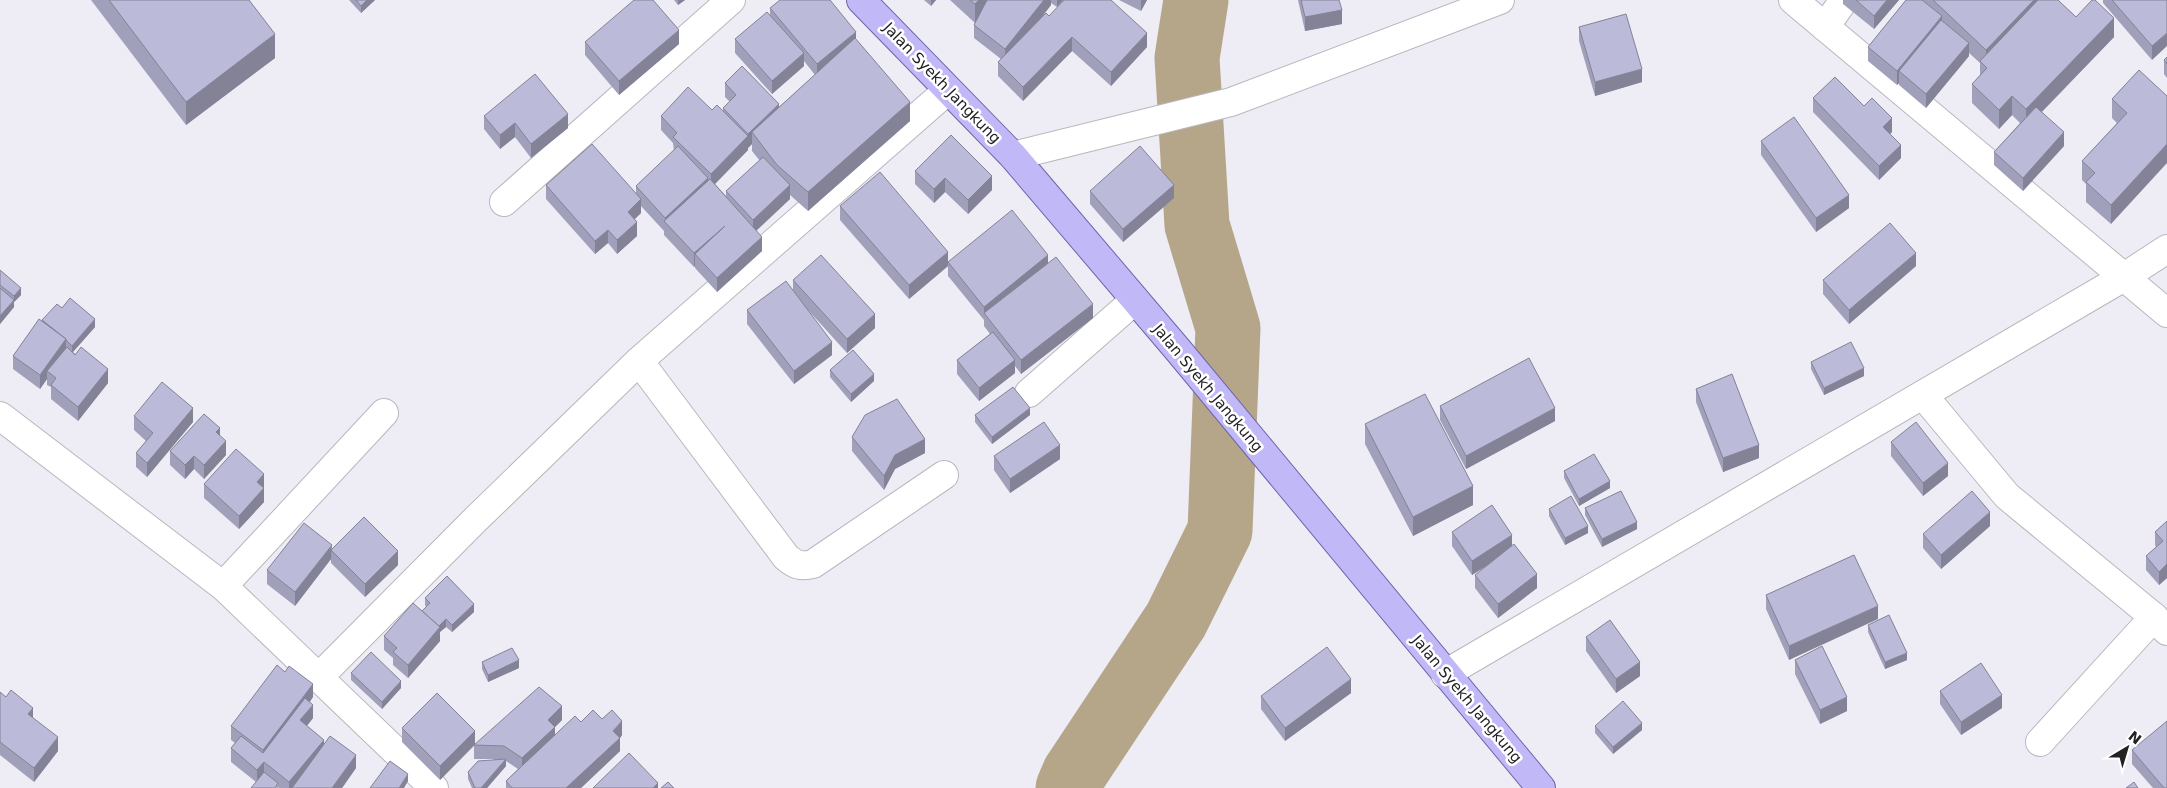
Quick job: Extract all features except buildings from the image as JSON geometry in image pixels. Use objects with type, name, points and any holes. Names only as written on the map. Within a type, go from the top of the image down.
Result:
[{"type":"main road","name":"Jalan Syekh Jangkung","points":[[861,0],[1012,156],[1178,350],[1541,788]]},
{"type":"street","points":[[504,202],[731,0]]},
{"type":"street","points":[[1012,156],[1135,124],[1232,102],[1500,0]]},
{"type":"street","points":[[1793,0],[2167,313]]},
{"type":"street","points":[[1825,27],[1844,0]]},
{"type":"street","points":[[319,677],[469,526],[639,361],[948,90]]},
{"type":"street","points":[[1445,674],[2124,277],[2167,249]]},
{"type":"street","points":[[1029,393],[1135,300]]},
{"type":"street","points":[[639,361],[786,557],[795,564],[804,567],[813,564],[944,475]]},
{"type":"street","points":[[1923,395],[2007,496],[2160,624],[2040,742]]},
{"type":"street","points":[[223,586],[384,413]]},
{"type":"street","points":[[0,416],[223,586],[434,788]]},
{"type":"waterway","points":[[1068,788],[1074,774],[1176,620],[1220,531],[1228,328],[1197,225],[1187,58],[1196,0]]}]
